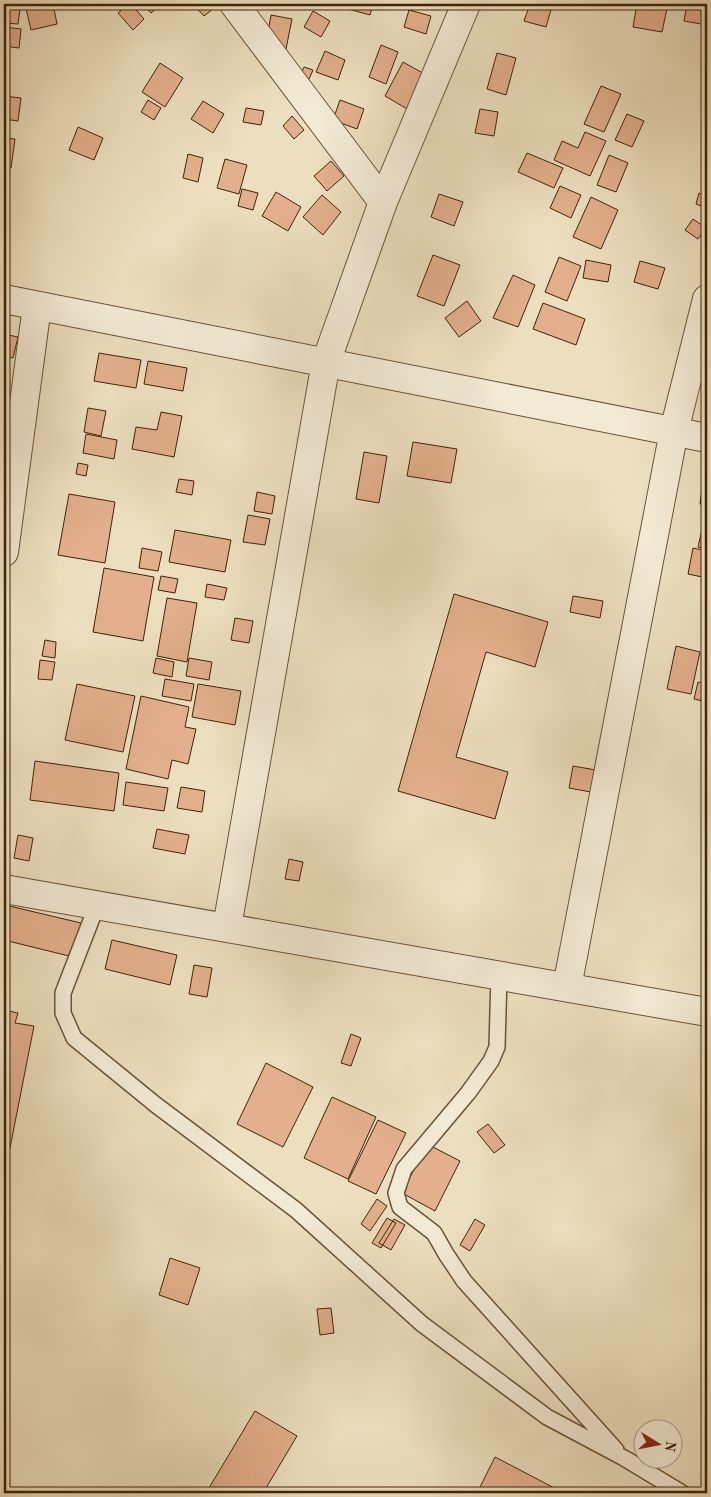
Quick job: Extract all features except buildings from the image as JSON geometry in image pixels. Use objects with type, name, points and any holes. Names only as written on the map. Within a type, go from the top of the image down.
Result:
[{"type":"street","points":[[234,4],[383,202]]},
{"type":"street","points":[[227,927],[326,362],[383,202],[466,4]]},
{"type":"street","points":[[4,299],[707,438]]},
{"type":"street","points":[[567,987],[674,430],[707,299]]},
{"type":"street","points":[[4,552],[37,306]]},
{"type":"street","points":[[4,889],[707,1012]]},
{"type":"lane","points":[[97,905],[63,993],[63,1013],[74,1038],[156,1105],[296,1210],[422,1324],[547,1417],[624,1458],[682,1493]]},
{"type":"lane","points":[[500,975],[497,1047],[491,1061],[468,1093],[404,1170],[396,1193],[400,1207],[434,1233],[464,1281],[624,1458]]}]
